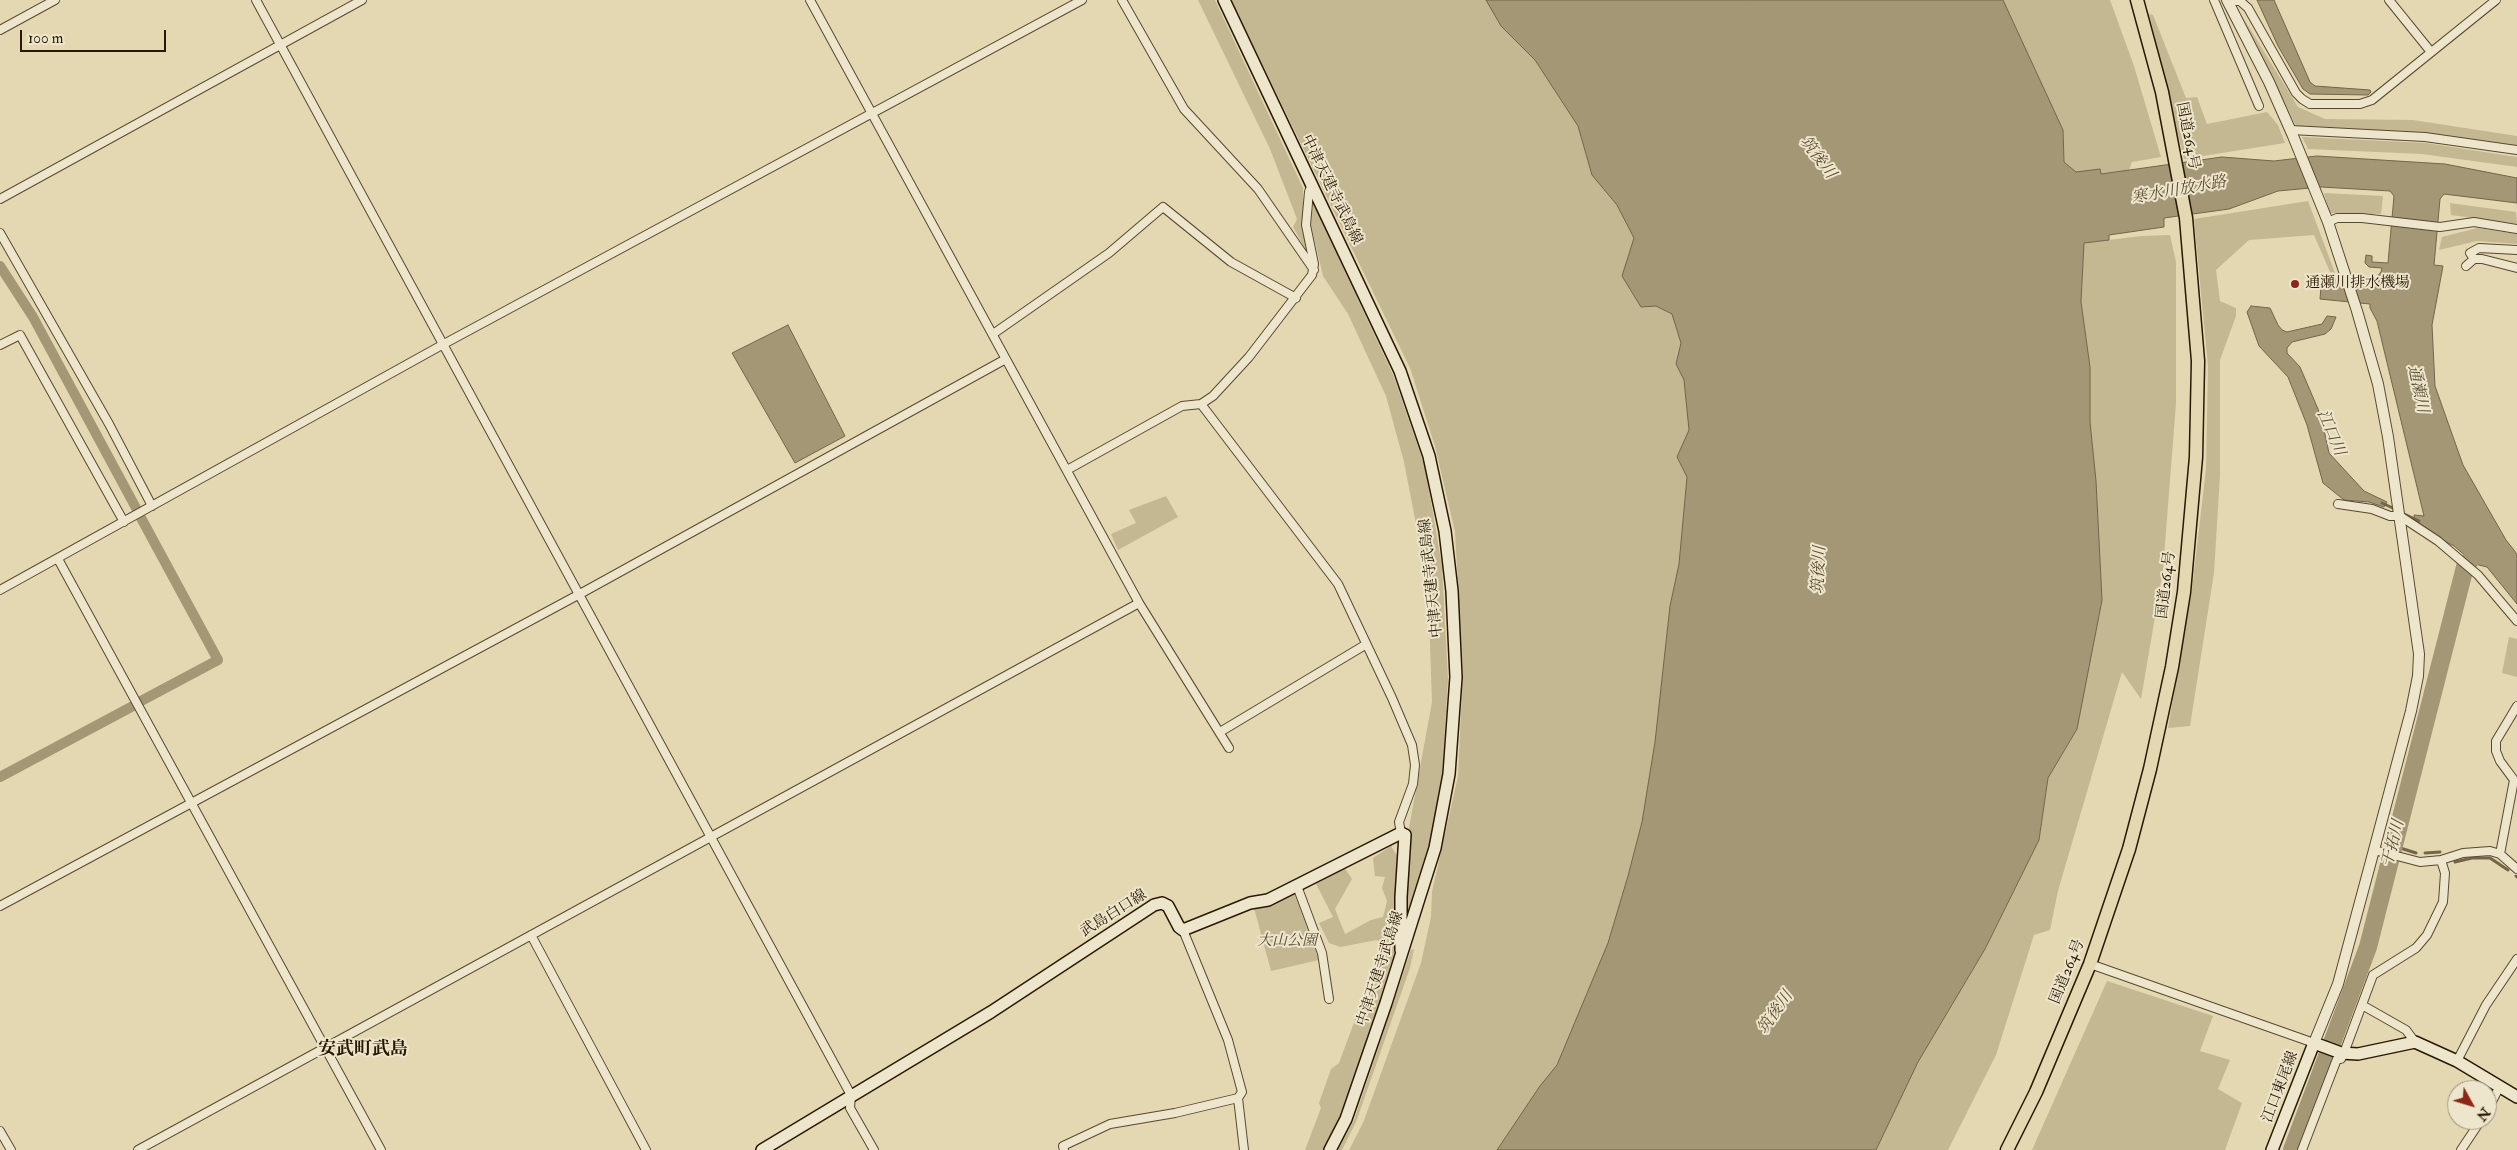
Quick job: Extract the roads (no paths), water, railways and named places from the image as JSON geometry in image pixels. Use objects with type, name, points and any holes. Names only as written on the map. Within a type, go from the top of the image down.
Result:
[{"type":"highway","name":"国道264号","points":[[2007,1150],[2036,1092],[2090,964],[2129,849],[2150,769],[2172,666],[2184,592],[2196,458],[2198,361],[2186,218],[2162,92],[2137,0]]},
{"type":"main road","name":"中津天建寺武島線","points":[[1224,0],[1257,74],[1312,184],[1400,371],[1429,456],[1445,531],[1452,591],[1456,677],[1449,774],[1435,848],[1400,962],[1346,1119],[1330,1150]]},
{"type":"main road","points":[[1183,930],[1250,904],[1268,900],[1401,832],[1405,835],[1401,897],[1400,962]]},
{"type":"main road","name":"武島白口線","points":[[762,1150],[991,1012],[1154,905],[1162,903],[1168,906],[1179,927],[1183,930]]},
{"type":"main road","points":[[2415,1042],[2457,1061],[2517,1097]]},
{"type":"main road","name":"江口東尾線","points":[[2272,1150],[2318,1045],[2342,1053],[2358,1054],[2415,1042]]},
{"type":"street","points":[[0,30],[55,0]]},
{"type":"street","points":[[256,0],[851,1095],[850,1108],[874,1150]]},
{"type":"street","points":[[0,199],[362,0]]},
{"type":"street","points":[[810,0],[945,250],[993,334],[1004,360],[1067,470],[1139,603],[1229,748]]},
{"type":"street","points":[[0,590],[442,345],[1082,0]]},
{"type":"street","points":[[1122,0],[1184,109],[1258,189],[1314,270]]},
{"type":"street","points":[[2214,0],[2259,106]]},
{"type":"street","points":[[2388,0],[2431,52]]},
{"type":"street","points":[[2227,1],[2240,2],[2248,8],[2296,93],[2310,104],[2360,104],[2372,100],[2496,0]]},
{"type":"street","points":[[2090,964],[2318,1045],[2379,852],[2418,676],[2419,654],[2399,511],[2378,384],[2355,305],[2326,218],[2269,82],[2227,1]]},
{"type":"street","points":[[2292,133],[2425,137],[2517,150]]},
{"type":"street","points":[[1067,470],[1182,406],[1201,404],[1213,396],[1249,357],[1296,298],[1314,270],[1306,225],[1309,192],[1312,184]]},
{"type":"street","points":[[993,334],[1108,253],[1163,207],[1231,262],[1296,298]]},
{"type":"street","points":[[2326,218],[2440,227],[2474,222],[2517,229]]},
{"type":"street","points":[[0,233],[109,424],[152,506]]},
{"type":"street","points":[[2474,259],[2470,253],[2479,248],[2517,250]]},
{"type":"street","points":[[2466,266],[2474,259],[2482,259],[2517,268]]},
{"type":"street","points":[[0,334],[2,344],[20,334],[124,522]]},
{"type":"street","points":[[0,906],[578,595],[1004,360]]},
{"type":"street","points":[[1201,404],[1338,584],[1412,745],[1415,765],[1413,784],[1399,822],[1401,832]]},
{"type":"street","points":[[2338,504],[2372,509],[2390,516],[2399,511]]},
{"type":"street","points":[[2399,511],[2455,553],[2478,575],[2517,621]]},
{"type":"street","points":[[58,559],[382,1150]]},
{"type":"street","points":[[138,1150],[1139,603]]},
{"type":"street","points":[[1220,732],[1365,646]]},
{"type":"street","points":[[2500,854],[2514,780],[2500,761],[2496,751],[2496,741],[2517,706]]},
{"type":"street","points":[[2379,852],[2420,862],[2441,860],[2463,853],[2490,852],[2500,854],[2517,869]]},
{"type":"street","points":[[2302,1150],[2337,1060],[2341,1059],[2373,975],[2416,948],[2427,935],[2443,902],[2445,873],[2441,860]]},
{"type":"street","points":[[1297,886],[1322,953],[1329,999]]},
{"type":"street","points":[[1183,930],[1228,1040],[1242,1092],[1238,1098],[1244,1150]]},
{"type":"street","points":[[531,935],[646,1150]]},
{"type":"street","points":[[2457,1061],[2486,1005],[2517,959]]},
{"type":"street","points":[[2362,1005],[2406,1030],[2415,1042]]},
{"type":"street","points":[[2497,1092],[2500,1086]]},
{"type":"street","points":[[1064,1150],[1063,1146],[1110,1124],[1175,1113],[1238,1098]]},
{"type":"street","points":[[2462,1150],[2475,1130]]},
{"type":"street","points":[[0,1131],[10,1150]]},
{"type":"water","points":[[1486,0],[2003,0],[2063,130],[2064,162],[2076,172],[2100,169],[2101,174],[2222,157],[2274,161],[2317,156],[2445,164],[2517,178],[2517,203],[2444,194],[2440,199],[2434,265],[2443,266],[2432,325],[2435,386],[2463,465],[2506,540],[2517,554],[2517,604],[2487,567],[2475,564],[2454,546],[2416,526],[2414,515],[2424,516],[2377,321],[2370,308],[2370,304],[2320,299],[2322,276],[2372,280],[2372,277],[2376,278],[2382,268],[2369,267],[2365,263],[2366,255],[2372,256],[2372,262],[2388,263],[2394,196],[2390,191],[2321,187],[2278,191],[2229,209],[2164,218],[2164,227],[2109,235],[2109,240],[2084,243],[2081,302],[2090,367],[2090,422],[2096,481],[2102,600],[2077,729],[2048,778],[2039,840],[1985,949],[1918,1062],[1876,1150],[1497,1150],[1540,1086],[1557,1065],[1608,943],[1628,876],[1642,822],[1655,742],[1670,606],[1679,564],[1687,477],[1677,457],[1689,430],[1684,380],[1676,364],[1681,343],[1672,314],[1656,306],[1641,307],[1622,276],[1634,238],[1617,205],[1592,175],[1578,126],[1535,60],[1501,26]]},
{"type":"water","points":[[2257,0],[2274,0],[2310,82],[2315,86],[2370,90],[2371,92],[2368,95],[2310,94],[2303,89],[2278,46]]},
{"type":"water","points":[[2251,306],[2270,308],[2278,325],[2287,332],[2322,324],[2327,316],[2336,317],[2331,329],[2325,334],[2292,342],[2287,348],[2287,353],[2300,367],[2321,416],[2329,453],[2364,491],[2387,502],[2384,507],[2369,502],[2344,500],[2323,483],[2307,425],[2288,377],[2259,346],[2247,312]]},
{"type":"water","points":[[788,325],[845,436],[795,463],[732,353]]},
{"type":"waterway","points":[[0,266],[33,317],[136,508]]},
{"type":"waterway","name":"江口川","points":[[2382,503],[2397,510]]},
{"type":"waterway","name":"江口川","points":[[2402,513],[2419,521]]},
{"type":"waterway","points":[[140,516],[218,660],[141,701]]},
{"type":"waterway","name":"干拓川","points":[[2292,1150],[2368,947],[2465,567],[2484,543]]},
{"type":"waterway","points":[[0,777],[133,706]]},
{"type":"waterway","points":[[2394,846],[2416,853]]},
{"type":"waterway","points":[[2425,853],[2440,852]]},
{"type":"waterway","points":[[2455,862],[2472,858],[2490,858],[2508,870]]},
{"type":"place","name":"通瀬川排水機場","points":[[2295,284]]},
{"type":"district","name":"安武町武島","points":[[363,1050]]},
{"type":"water label","name":"筑後川","points":[[1817,158]]},
{"type":"water label","name":"寒水川放水路","points":[[2179,191]]},
{"type":"water label","name":"通瀬川","points":[[2417,389]]},
{"type":"water label","name":"筑後川","points":[[1820,570]]},
{"type":"water label","name":"筑後川","points":[[1776,1013]]},
{"type":"park label","name":"大山公園","points":[[1287,942]]}]
